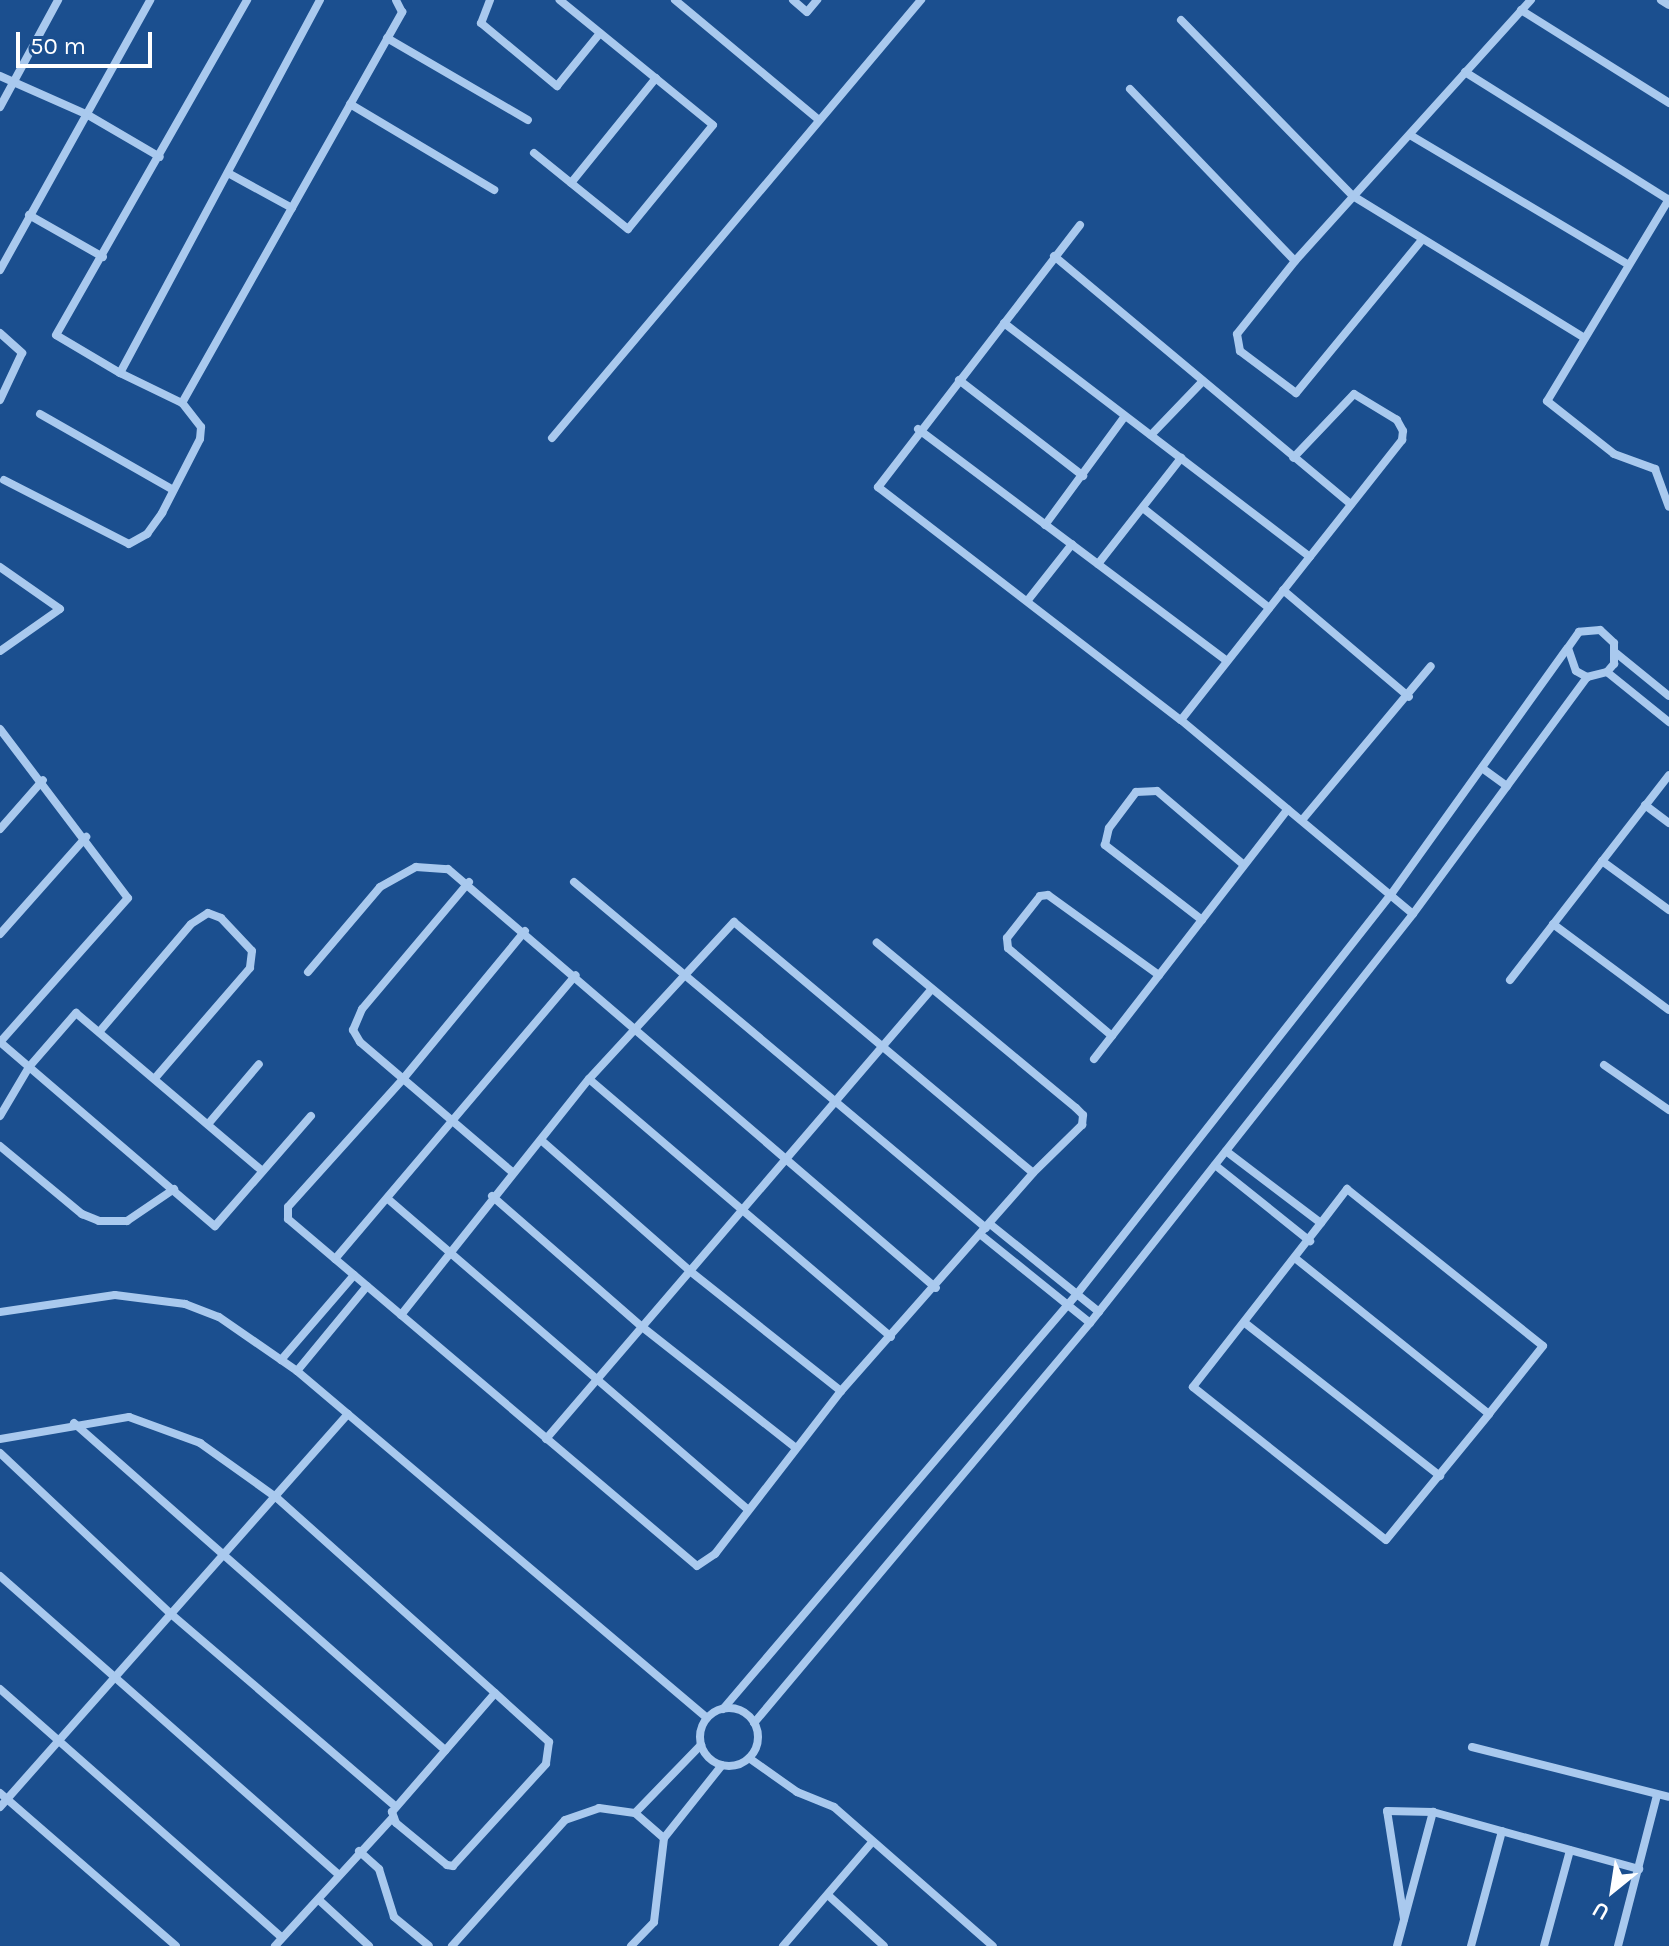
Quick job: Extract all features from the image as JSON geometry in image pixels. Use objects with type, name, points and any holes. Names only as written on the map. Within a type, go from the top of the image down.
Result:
[{"type":"street","points":[[0,107],[58,0]]},
{"type":"street","points":[[0,270],[150,0]]},
{"type":"street","points":[[4,480],[129,544],[147,534],[200,439],[201,427],[182,403],[120,373],[56,335],[247,0]]},
{"type":"street","points":[[120,373],[320,0]]},
{"type":"street","points":[[182,403],[403,8],[396,0]]},
{"type":"street","points":[[490,0],[481,23],[557,86],[600,33]]},
{"type":"street","points":[[534,153],[628,229],[713,125],[560,0]]},
{"type":"street","points":[[675,0],[819,120]]},
{"type":"street","points":[[793,0],[807,12],[817,0]]},
{"type":"street","points":[[552,438],[921,0]]},
{"type":"street","points":[[1421,241],[1303,388],[1290,393],[1240,351],[1237,334],[1295,261],[1531,0]]},
{"type":"street","points":[[1661,0],[1669,5]]},
{"type":"street","points":[[1521,10],[1669,103]]},
{"type":"street","points":[[1181,20],[1353,196],[1421,241],[1583,337]]},
{"type":"street","points":[[387,38],[528,120]]},
{"type":"street","points":[[1465,72],[1669,199],[1547,401],[1614,454],[1655,469],[1669,507]]},
{"type":"street","points":[[0,76],[88,115],[160,157]]},
{"type":"street","points":[[571,183],[656,78]]},
{"type":"street","points":[[1130,89],[1295,261]]},
{"type":"street","points":[[350,104],[494,190]]},
{"type":"street","points":[[1410,135],[1627,264]]},
{"type":"street","points":[[228,173],[292,208]]},
{"type":"street","points":[[29,215],[103,257]]},
{"type":"street","points":[[1080,225],[918,429],[878,487],[1181,720],[1392,893],[1413,914]]},
{"type":"street","points":[[1054,256],[1201,383],[1351,504]]},
{"type":"street","points":[[1004,323],[1310,557]]},
{"type":"street","points":[[0,333],[22,353],[0,400]]},
{"type":"street","points":[[959,380],[1083,476]]},
{"type":"street","points":[[1151,435],[1201,383]]},
{"type":"street","points":[[1181,720],[1402,440],[1397,420],[1354,394],[1293,458]]},
{"type":"street","points":[[40,414],[173,490]]},
{"type":"street","points":[[1045,525],[1125,416]]},
{"type":"street","points":[[918,429],[1227,661]]},
{"type":"street","points":[[1098,564],[1181,458]]},
{"type":"street","points":[[1143,508],[1269,608]]},
{"type":"street","points":[[1028,600],[1072,544]]},
{"type":"street","points":[[0,567],[60,609],[1,648]]},
{"type":"street","points":[[1283,590],[1409,697]]},
{"type":"street","points":[[635,1813],[701,1745],[707,1718],[723,1709],[1077,1294],[1392,893],[1579,632],[1589,629],[1608,635],[1616,653],[1669,696]]},
{"type":"street","points":[[1568,648],[1576,671],[1587,677]]},
{"type":"street","points":[[1607,672],[1616,653]]},
{"type":"street","points":[[1303,819],[1409,697],[1431,666]]},
{"type":"street","points":[[754,1723],[1099,1312],[1413,914],[1587,677],[1607,672]]},
{"type":"street","points":[[1607,672],[1666,720],[1669,709]]},
{"type":"street","points":[[0,729],[123,886],[126,903],[0,1042],[215,1226],[311,1116]]},
{"type":"street","points":[[1482,768],[1507,786]]},
{"type":"street","points":[[1510,980],[1669,775]]},
{"type":"street","points":[[0,829],[43,780]]},
{"type":"street","points":[[1202,920],[1105,845],[1109,828],[1136,792],[1157,791],[1244,865]]},
{"type":"street","points":[[1645,805],[1669,823]]},
{"type":"street","points":[[1094,1059],[1288,809]]},
{"type":"street","points":[[0,934],[86,837]]},
{"type":"street","points":[[1602,861],[1669,910]]},
{"type":"street","points":[[308,972],[380,887],[400,873],[433,866],[469,882],[936,1288]]},
{"type":"street","points":[[469,882],[353,1024],[360,1042],[512,1172]]},
{"type":"street","points":[[574,882],[838,1101],[986,1229],[1067,1306],[1090,1323]]},
{"type":"street","points":[[1112,1036],[1008,948],[1007,938],[1040,896],[1048,895],[1159,975]]},
{"type":"street","points":[[100,1031],[191,924],[208,913],[221,918],[252,951],[250,968],[155,1078]]},
{"type":"street","points":[[401,1315],[447,1252],[589,1079],[686,974],[727,924],[741,924],[1033,1173]]},
{"type":"street","points":[[1553,924],[1669,1010]]},
{"type":"street","points":[[525,931],[404,1078],[288,1207],[292,1224],[697,1566],[715,1554],[746,1508],[841,1391],[936,1288],[1033,1173],[1075,1134],[1083,1115],[930,991],[877,943]]},
{"type":"street","points":[[335,1259],[576,975]]},
{"type":"street","points":[[546,1439],[930,991]]},
{"type":"street","points":[[0,1116],[29,1067],[76,1013],[262,1171]]},
{"type":"street","points":[[209,1123],[259,1064]]},
{"type":"street","points":[[1604,1065],[1669,1110]]},
{"type":"street","points":[[589,1079],[739,1212],[891,1337]]},
{"type":"street","points":[[541,1140],[690,1271],[841,1391]]},
{"type":"street","points":[[0,1146],[82,1214],[99,1221],[127,1221],[174,1189]]},
{"type":"street","points":[[1226,1151],[1321,1223]]},
{"type":"street","points":[[1215,1165],[1310,1241]]},
{"type":"street","points":[[1347,1189],[1543,1346],[1386,1540],[1193,1387],[1296,1259],[1321,1223],[1347,1189]]},
{"type":"street","points":[[492,1196],[641,1326],[796,1448]]},
{"type":"street","points":[[388,1199],[595,1381],[746,1508]]},
{"type":"street","points":[[986,1229],[1099,1312]]},
{"type":"street","points":[[1296,1259],[1489,1414]]},
{"type":"street","points":[[281,1360],[354,1275]]},
{"type":"street","points":[[297,1371],[367,1286]]},
{"type":"street","points":[[0,1312],[115,1295],[185,1304],[219,1317],[297,1371],[707,1718]]},
{"type":"street","points":[[1245,1323],[1440,1476]]},
{"type":"street","points":[[0,1807],[3,1796],[227,1554],[348,1414]]},
{"type":"street","points":[[0,1439],[74,1423],[129,1417],[200,1443],[277,1498],[549,1742],[546,1764],[453,1866],[439,1859],[394,1812],[171,1614],[0,1453]]},
{"type":"street","points":[[74,1423],[227,1554],[445,1750]]},
{"type":"street","points":[[0,1576],[111,1679],[337,1873]]},
{"type":"street","points":[[0,1689],[282,1938]]},
{"type":"street","points":[[275,1946],[319,1900],[337,1873],[394,1812],[495,1693]]},
{"type":"street","points":[[723,1709],[741,1711],[754,1723],[758,1738],[749,1758]]},
{"type":"street","points":[[701,1745],[722,1765]]},
{"type":"street","points":[[1472,1747],[1669,1797]]},
{"type":"street","points":[[631,1946],[654,1922],[664,1838],[722,1765],[749,1758],[797,1792],[834,1807],[993,1946]]},
{"type":"street","points":[[1618,1946],[1657,1795]]},
{"type":"street","points":[[3,1796],[176,1946]]},
{"type":"street","points":[[452,1946],[565,1820],[599,1808],[635,1813],[664,1838]]},
{"type":"street","points":[[1404,1919],[1387,1811],[1433,1812],[1639,1869]]},
{"type":"street","points":[[1397,1946],[1433,1812]]},
{"type":"street","points":[[1471,1946],[1502,1831]]},
{"type":"street","points":[[783,1946],[829,1896],[872,1842]]},
{"type":"street","points":[[1544,1946],[1570,1850]]},
{"type":"street","points":[[359,1851],[379,1869],[394,1917],[429,1946]]},
{"type":"street","points":[[829,1896],[884,1946]]},
{"type":"street","points":[[319,1900],[369,1946]]}]
